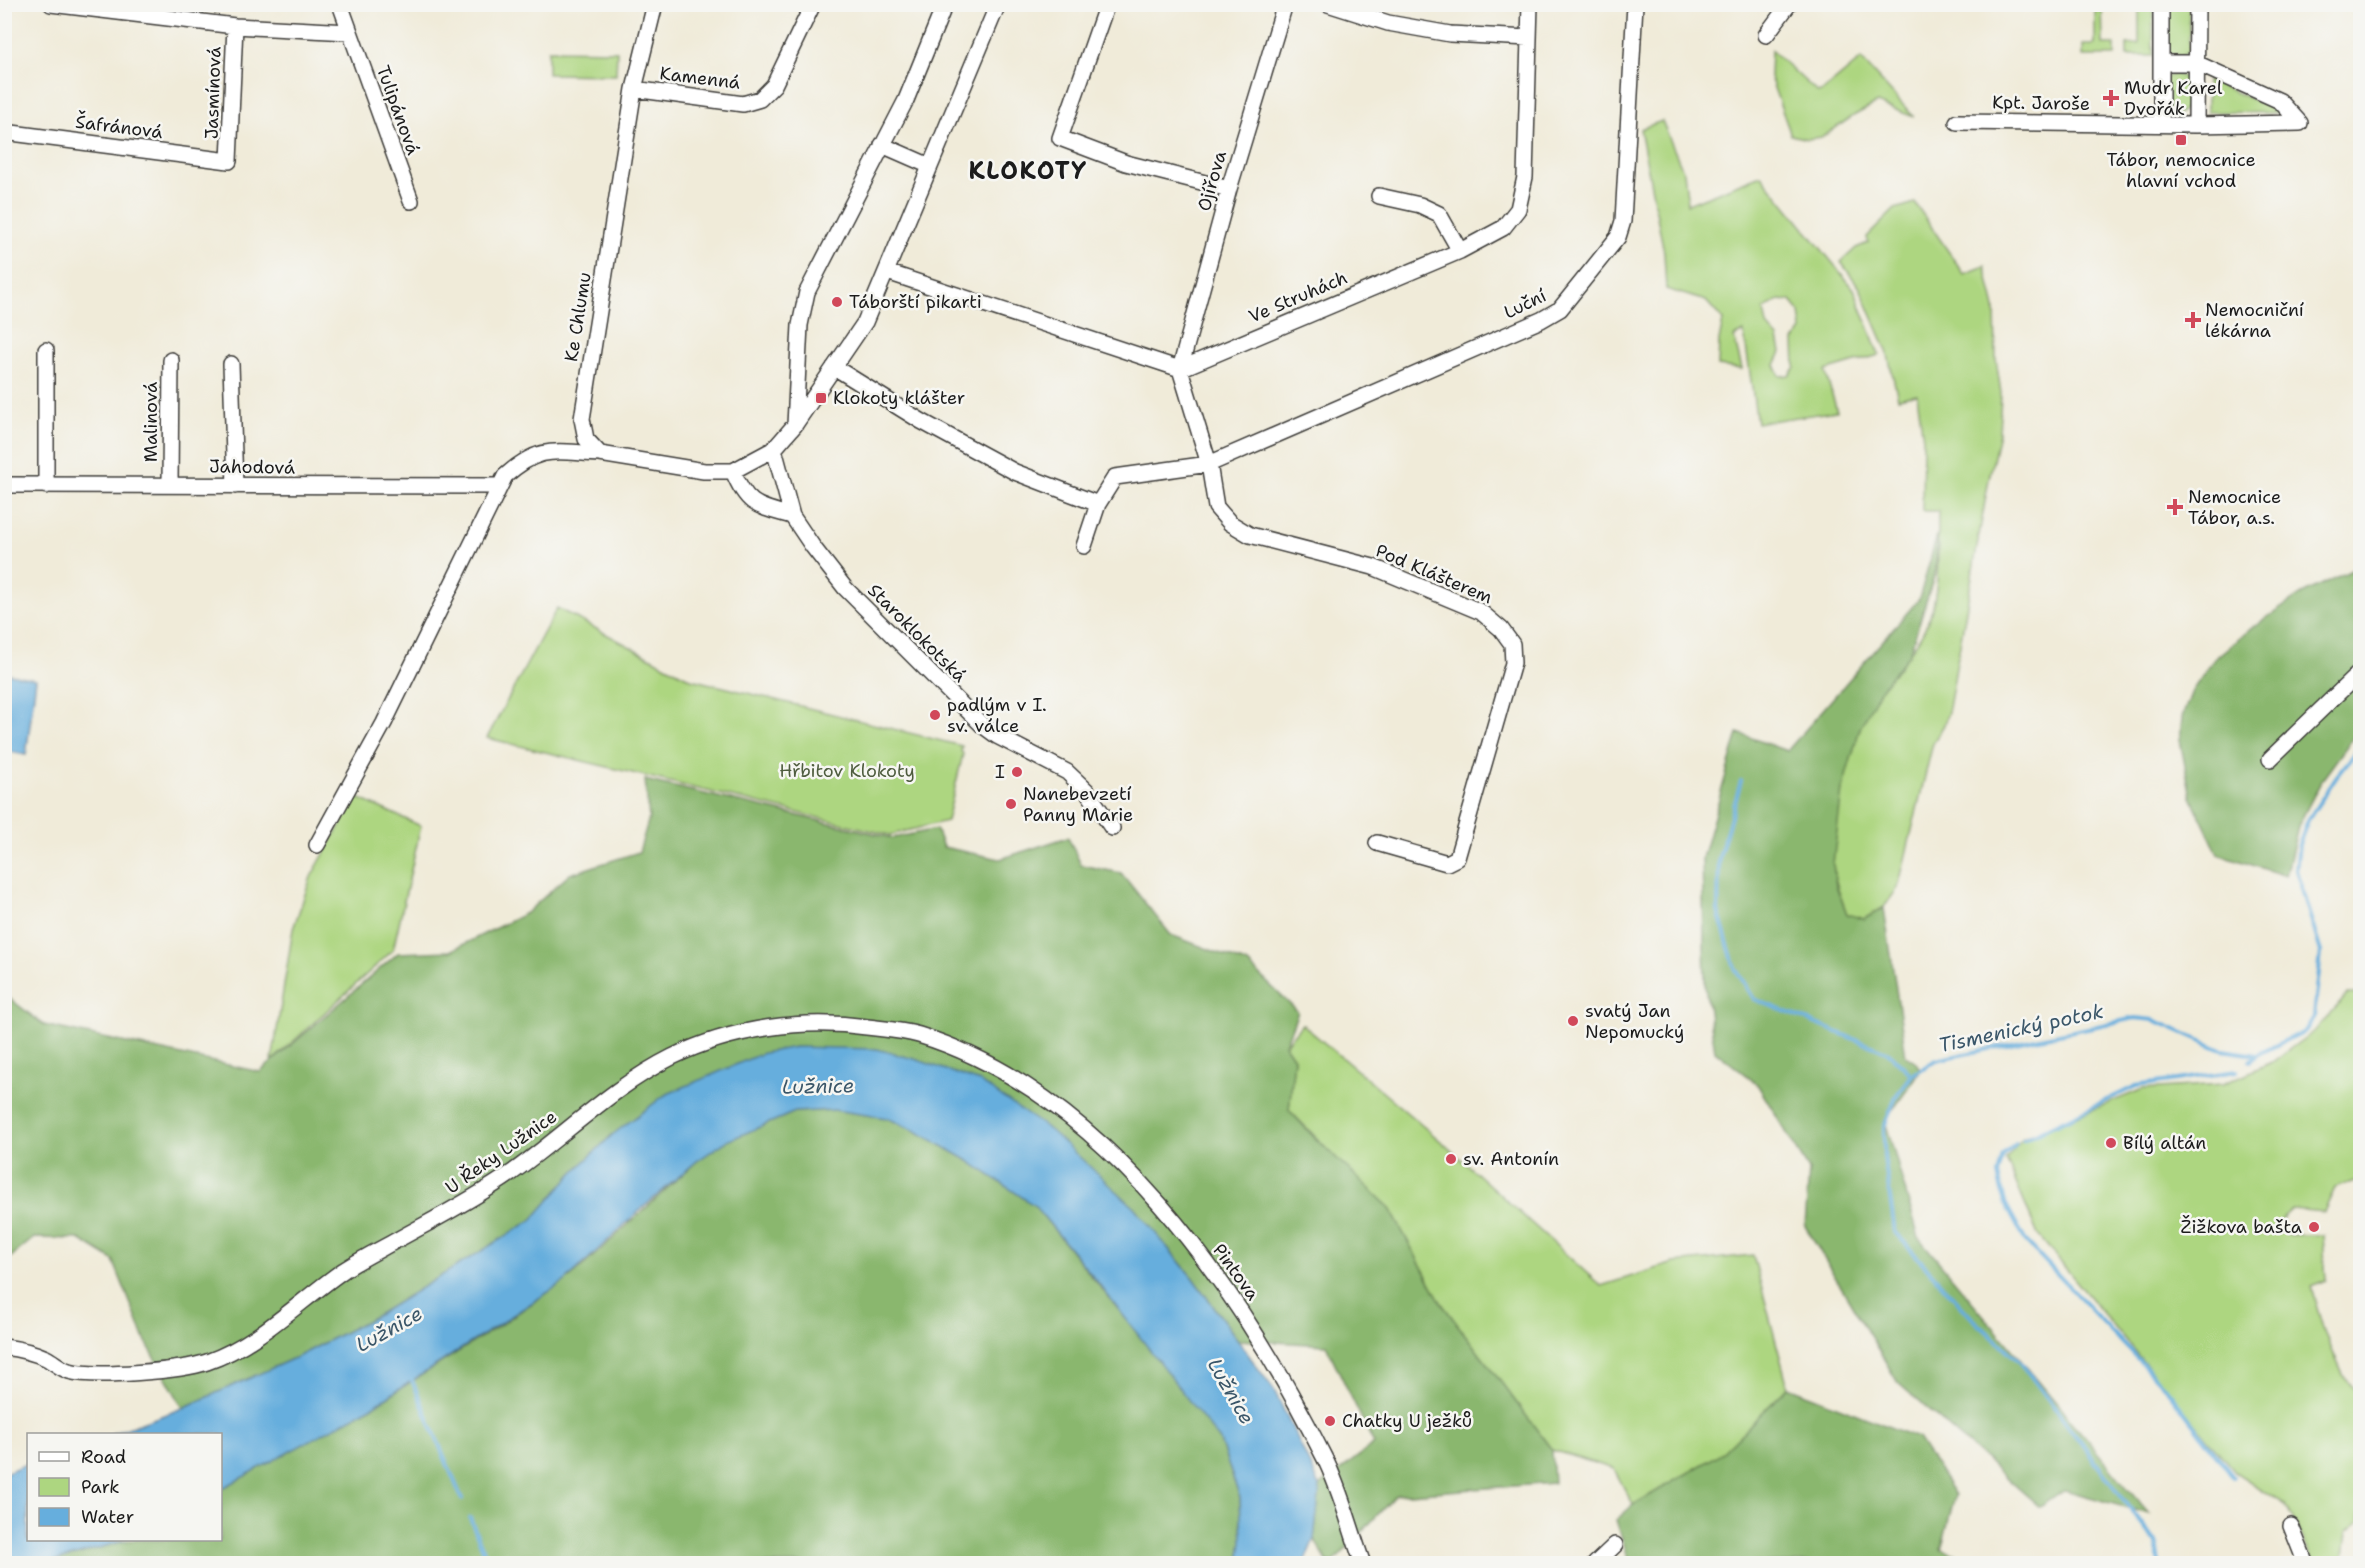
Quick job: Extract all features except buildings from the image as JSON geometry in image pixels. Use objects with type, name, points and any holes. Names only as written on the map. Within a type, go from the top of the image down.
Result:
[{"type":"street","points":[[51,4],[235,26],[349,32],[340,4]]},
{"type":"street","name":"Ke Chlumu","points":[[600,454],[586,439],[582,419],[634,89],[655,4]]},
{"type":"street","name":"Kamenná","points":[[634,89],[743,104],[760,99],[774,85],[813,4]]},
{"type":"street","points":[[794,426],[800,325],[807,292],[906,100],[945,4]]},
{"type":"street","points":[[317,845],[384,723],[499,486],[505,476],[521,461],[542,452],[600,454],[704,471],[733,471],[774,449],[794,426],[865,322],[998,4]]},
{"type":"street","points":[[1107,4],[1060,138],[1126,163],[1229,189]]},
{"type":"street","name":"Ojířova","points":[[1180,369],[1229,189],[1285,4]]},
{"type":"street","points":[[1328,4],[1388,23],[1450,34],[1529,38]]},
{"type":"street","name":"Ve Struhách","points":[[1180,369],[1460,251],[1503,228],[1518,209],[1525,177],[1530,4]]},
{"type":"street","name":"Luční","points":[[1098,504],[1114,477],[1209,464],[1541,320],[1560,309],[1618,237],[1623,221],[1635,4]]},
{"type":"street","points":[[1766,35],[1789,4]]},
{"type":"street","points":[[2161,4],[2161,124]]},
{"type":"street","points":[[2196,125],[2197,4]]},
{"type":"street","name":"Jasmínová","points":[[230,161],[235,26]]},
{"type":"street","name":"Tulipánová","points":[[349,32],[411,201]]},
{"type":"street","points":[[2161,63],[2196,63]]},
{"type":"street","name":"Kpt. Jaroše","points":[[1956,122],[2196,125],[2300,123],[2280,101],[2196,63]]},
{"type":"street","name":"Šafránová","points":[[4,132],[230,161]]},
{"type":"street","points":[[882,146],[930,166]]},
{"type":"street","points":[[1379,196],[1420,205],[1439,214],[1460,251]]},
{"type":"street","points":[[887,272],[1180,369]]},
{"type":"street","points":[[46,350],[46,486]]},
{"type":"street","name":"Malinová","points":[[170,485],[171,360]]},
{"type":"street","points":[[231,364],[235,486]]},
{"type":"street","points":[[834,367],[921,421],[1015,472],[1098,504],[1084,546]]},
{"type":"street","name":"Pod Klášterem","points":[[1180,369],[1209,464],[1216,507],[1230,523],[1250,536],[1374,567],[1435,592],[1481,612],[1501,629],[1512,644],[1513,663],[1457,858],[1447,863],[1377,843]]},
{"type":"street","name":"Staroklokotská","points":[[774,449],[792,516],[845,588],[982,725],[997,736],[1068,772],[1087,791],[1112,828]]},
{"type":"street","points":[[733,471],[742,492],[761,507],[792,516]]},
{"type":"street","name":"Jahodová","points":[[4,485],[499,486]]},
{"type":"street","points":[[2270,759],[2361,672]]},
{"type":"street","name":"U Řeky Lužnice","points":[[4,1347],[44,1357],[67,1371],[90,1373],[169,1370],[206,1363],[244,1345],[347,1268],[458,1207],[510,1173],[633,1080],[673,1057],[713,1042],[768,1027],[813,1023],[853,1025],[914,1034],[965,1053],[994,1068]]},
{"type":"street","name":"Pintova","points":[[994,1068],[1044,1097],[1084,1126],[1168,1214],[1234,1300],[1288,1390],[1326,1461],[1363,1563]]},
{"type":"street","points":[[2291,1526],[2306,1563]]},
{"type":"street","points":[[1595,1563],[1615,1545]]},
{"type":"green space","points":[[2095,5],[2102,5],[2103,45],[2115,45],[2115,56],[2083,56],[2083,45],[2095,45]]},
{"type":"green space","points":[[2139,5],[2153,5],[2153,56],[2127,56],[2127,45],[2139,44]]},
{"type":"green space","points":[[2165,5],[2189,5],[2189,52],[2181,56],[2165,52]]},
{"type":"green space","points":[[548,50],[617,51],[616,75],[548,74]]},
{"type":"green space","points":[[1771,50],[1818,93],[1861,59],[1914,117],[1877,103],[1822,137],[1807,139],[1791,135],[1770,77]]},
{"type":"green space","points":[[2175,74],[2188,78],[2189,94],[2188,104],[2182,112],[2177,114],[2166,108],[2165,77]]},
{"type":"green space","points":[[2207,80],[2277,110],[2280,113],[2207,112]]},
{"type":"green space","points":[[1662,121],[1684,173],[1688,204],[1761,175],[1854,289],[1879,355],[1825,371],[1837,411],[1757,423],[1744,332],[1734,337],[1742,369],[1718,366],[1723,320],[1706,301],[1666,289],[1664,252],[1640,129]],"holes":[[[1778,300],[1791,301],[1800,312],[1802,330],[1794,341],[1795,367],[1789,375],[1780,376],[1775,365],[1781,352],[1778,338],[1767,326],[1764,310]]]},
{"type":"green space","points":[[1915,203],[1964,274],[1985,266],[1995,308],[1996,359],[2001,393],[1999,433],[1949,708],[1944,725],[1933,743],[1898,888],[1884,907],[1864,919],[1847,914],[1838,890],[1833,866],[1835,824],[1846,773],[1862,724],[1882,687],[1915,645],[1930,616],[1937,578],[1938,511],[1922,511],[1923,439],[1917,394],[1898,398],[1887,351],[1860,288],[1841,262],[1856,248],[1868,243],[1867,237],[1895,209]]},
{"type":"green space","points":[[1937,535],[1936,570],[1909,655],[1882,687],[1860,728],[1842,790],[1833,864],[1836,885],[1847,914],[1864,919],[1884,908],[1906,1056],[1921,1070],[1885,1121],[1919,1238],[2149,1514],[2065,1490],[2040,1507],[1898,1383],[1805,1226],[1809,1170],[1757,1084],[1715,1051],[1705,986],[1702,858],[1738,733],[1787,751],[1919,599]]},
{"type":"green space","points":[[2360,566],[2360,732],[2355,735],[2322,780],[2298,826],[2286,876],[2218,854],[2191,797],[2180,740],[2182,717],[2192,691],[2214,659],[2253,627],[2302,594]]},
{"type":"green space","name":"Hřbitov Klokoty","points":[[557,608],[691,679],[962,746],[963,754],[947,821],[890,835],[487,738]]},
{"type":"green space","points":[[645,780],[893,838],[936,829],[943,847],[1000,859],[1068,837],[1081,865],[1121,873],[1171,935],[1248,964],[1298,1012],[1285,1045],[1294,1058],[1289,1110],[1314,1137],[1389,1207],[1442,1304],[1552,1450],[1554,1483],[1396,1495],[1333,1563],[1328,1563],[1314,1539],[1320,1486],[1374,1444],[1326,1345],[1238,1340],[1192,1277],[1134,1207],[980,1082],[612,1135],[573,1173],[532,1220],[374,1317],[299,1356],[183,1408],[145,1340],[113,1260],[79,1239],[34,1238],[5,1262],[5,995],[44,1025],[260,1072],[398,953],[450,951],[526,913],[570,874],[639,852],[649,818]]},
{"type":"green space","points":[[356,797],[421,826],[393,950],[272,1061],[293,929],[311,877]]},
{"type":"green space","points":[[2348,994],[2360,994],[2360,1179],[2335,1188],[2324,1212],[2292,1209],[2280,1220],[2286,1235],[2323,1235],[2326,1281],[2311,1287],[2325,1334],[2344,1377],[2360,1395],[2360,1521],[2347,1532],[2343,1563],[2315,1563],[2286,1505],[2235,1472],[2038,1235],[2006,1159],[2023,1138],[2143,1089],[2223,1084],[2272,1062],[2317,1029]]},
{"type":"green space","points":[[1302,1024],[1443,1143],[1601,1286],[1674,1263],[1753,1255],[1788,1387],[1722,1453],[1633,1505],[1614,1469],[1552,1450],[1442,1304],[1389,1207],[1357,1179],[1289,1110],[1294,1058],[1285,1045]]},
{"type":"green space","points":[[834,1110],[887,1118],[916,1131],[969,1161],[1035,1206],[1159,1360],[1220,1441],[1240,1498],[1242,1541],[1239,1564],[5,1564],[5,1560],[55,1561],[124,1541],[222,1541],[222,1488],[373,1406],[497,1327],[572,1276],[697,1161],[727,1141],[795,1112]]},
{"type":"green space","points":[[1788,1387],[1918,1438],[1955,1495],[1941,1550],[1977,1560],[1977,1563],[1630,1563],[1616,1520],[1633,1505],[1722,1453]]},
{"type":"water","points":[[4,673],[36,679],[26,755],[5,751]]},
{"type":"water","name":"Lužnice","points":[[795,1047],[877,1049],[918,1060],[980,1082],[1051,1131],[1134,1207],[1192,1277],[1274,1390],[1320,1486],[1314,1539],[1304,1563],[1239,1563],[1242,1541],[1240,1498],[1220,1441],[1096,1280],[1035,1206],[969,1161],[916,1131],[887,1118],[834,1110],[795,1112],[727,1141],[697,1161],[639,1211],[564,1282],[373,1406],[222,1488],[222,1433],[114,1433],[183,1408],[299,1356],[374,1317],[532,1220],[573,1173],[612,1135],[665,1095],[763,1053]]},
{"type":"water","points":[[27,1463],[27,1541],[124,1541],[55,1561],[5,1560],[5,1473]]},
{"type":"waterway","name":"Tismenický potok","points":[[2160,1564],[2157,1544],[2021,1363],[1971,1317],[1895,1232],[1884,1156],[1884,1127],[1896,1097],[1912,1075],[1936,1060],[2135,1018],[2154,1020],[2222,1050],[2257,1055],[2306,1030],[2314,1017],[2321,952],[2296,870],[2299,844],[2308,820],[2336,777],[2360,747]]},
{"type":"waterway","points":[[1741,781],[1719,858],[1718,911],[1735,968],[1754,999],[1889,1053],[1912,1075]]},
{"type":"waterway","name":"Tismenický potok","points":[[2250,1061],[2257,1055]]},
{"type":"waterway","points":[[2023,1140],[2136,1086],[2237,1071]]},
{"type":"waterway","points":[[2016,1144],[2003,1155],[1998,1175],[2005,1203],[2025,1240],[2170,1393],[2233,1477]]},
{"type":"waterway","points":[[411,1378],[462,1499]]},
{"type":"waterway","points":[[470,1518],[489,1564]]},
{"type":"place","name":"Mudr Karel Dvořák","points":[[2111,98]]},
{"type":"place","name":"Tábor, nemocnice hlavní vchod","points":[[2181,140]]},
{"type":"place","name":"Táborští pikarti","points":[[837,302]]},
{"type":"place","name":"Nemocniční lékárna","points":[[2193,320]]},
{"type":"place","name":"Klokoty klášter","points":[[821,398]]},
{"type":"place","name":"Nemocnice Tábor, a.s.","points":[[2175,507]]},
{"type":"place","name":"padlým v I. sv. válce","points":[[935,715]]},
{"type":"place","name":"I","points":[[1017,772]]},
{"type":"place","name":"Nanebevzetí Panny Marie","points":[[1011,804]]},
{"type":"place","name":"svatý Jan Nepomucký","points":[[1573,1021]]},
{"type":"place","name":"Bílý altán","points":[[2111,1143]]},
{"type":"place","name":"sv. Antonín","points":[[1451,1159]]},
{"type":"place","name":"Žižkova bašta","points":[[2314,1227]]},
{"type":"place","name":"Chatky U ježků","points":[[1330,1421]]},
{"type":"district","name":"KLOKOTY","points":[[1028,171]]}]
